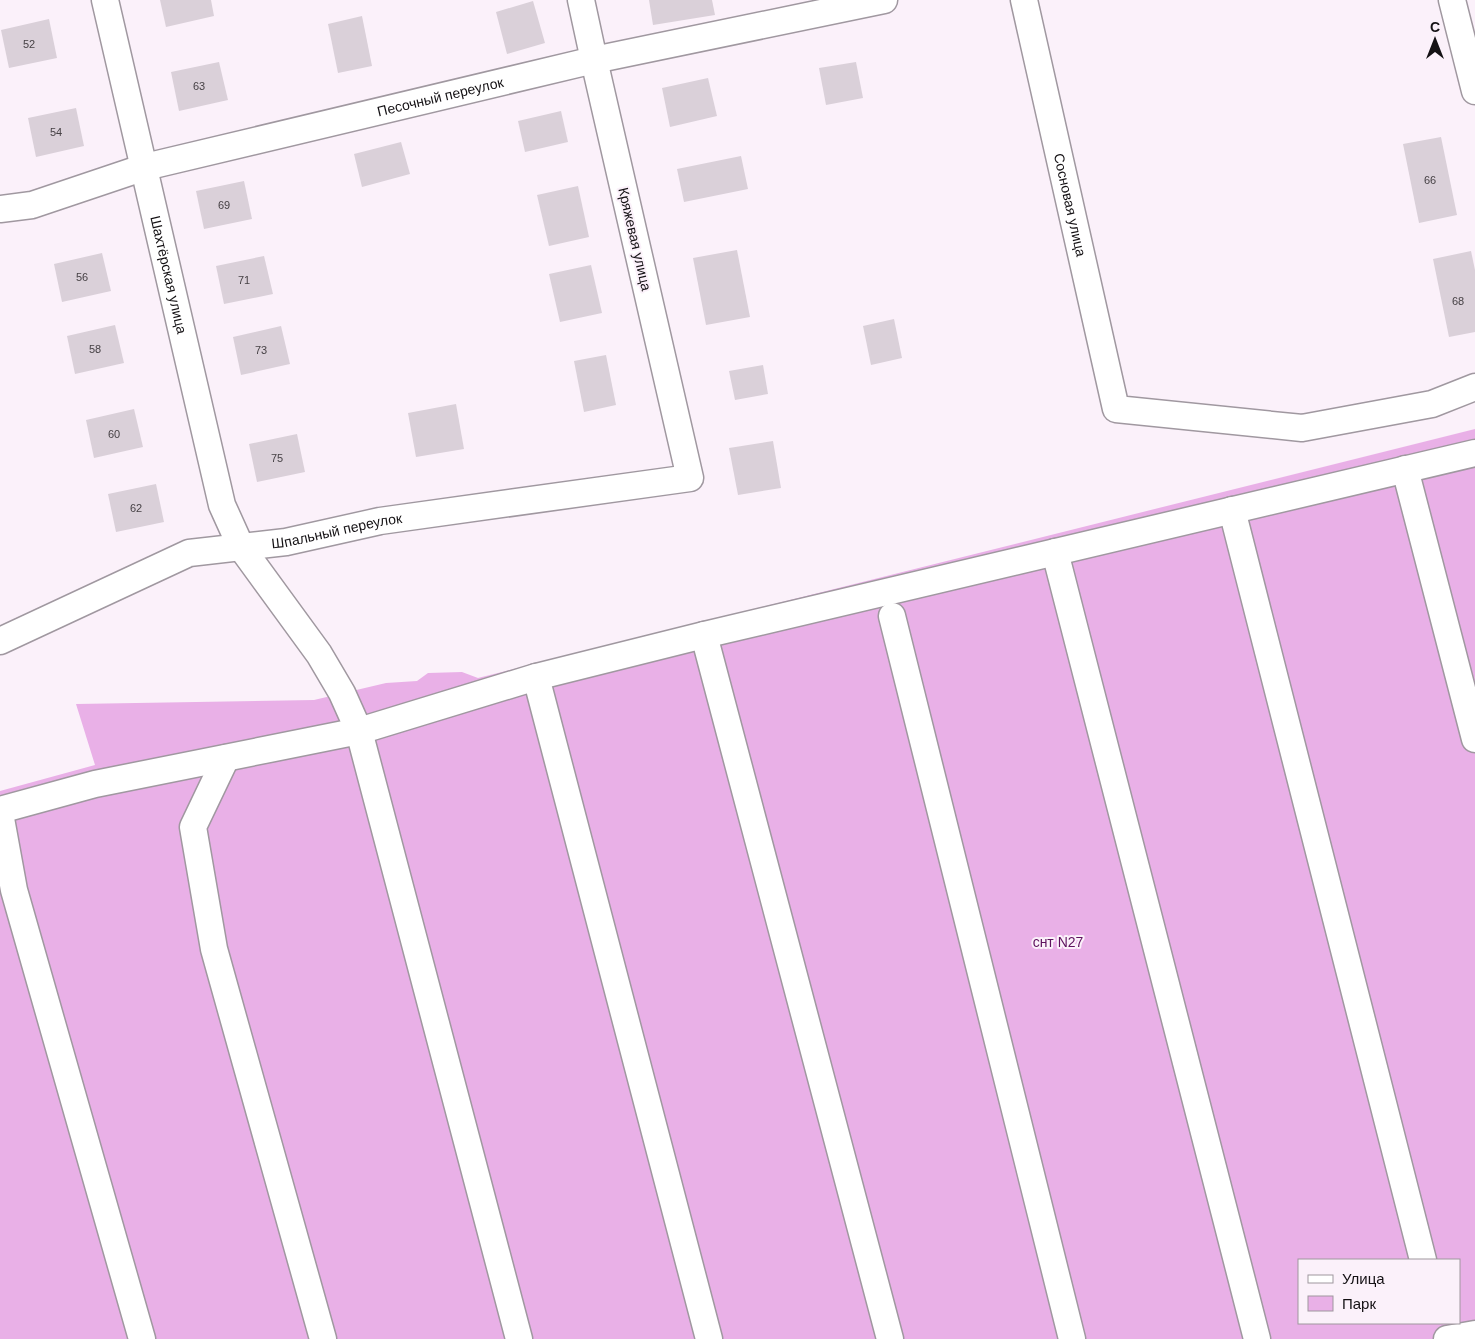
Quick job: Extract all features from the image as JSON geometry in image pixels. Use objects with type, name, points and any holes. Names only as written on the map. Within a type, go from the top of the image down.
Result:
[{"type":"street","name":"Шахтёрская улица","points":[[105,0],[222,504],[240,547],[319,654],[342,693],[359,731],[519,1339]]},
{"type":"street","name":"Кряжевая улица","points":[[581,0],[690,478]]},
{"type":"street","name":"Песочный переулок","points":[[0,209],[32,205],[145,167],[594,60],[884,0]]},
{"type":"street","name":"Сосновая улица","points":[[1024,0],[1116,409],[1302,428],[1432,404],[1475,387]]},
{"type":"street","points":[[1452,0],[1475,92]]},
{"type":"street","points":[[142,1339],[14,890],[0,812],[95,784],[359,731],[536,677],[704,635],[1475,453]]},
{"type":"street","points":[[1404,469],[1475,739]]},
{"type":"street","name":"Шпальный переулок","points":[[0,640],[189,552],[286,542],[380,521],[690,478]]},
{"type":"street","points":[[1232,510],[1423,1259]]},
{"type":"street","points":[[1055,552],[1257,1339]]},
{"type":"street","points":[[892,616],[1072,1339]]},
{"type":"street","points":[[704,635],[890,1339]]},
{"type":"street","points":[[536,677],[709,1339]]},
{"type":"street","points":[[226,758],[193,826],[214,949],[323,1339]]},
{"type":"street","points":[[1439,1324],[1443,1339]]},
{"type":"street","points":[[1447,1339],[1475,1334]]},
{"type":"green space","name":"снт N27","points":[[1475,429],[1475,1339],[0,1339],[0,791],[95,765],[76,704],[314,700],[386,683],[417,681],[428,673],[462,672],[478,678]]},
{"type":"building","points":[[160,0],[211,0],[214,16],[166,27]]},
{"type":"building","points":[[649,0],[712,0],[715,15],[653,25]]},
{"type":"building","points":[[533,1],[545,43],[507,54],[496,12]]},
{"type":"building","points":[[362,16],[372,66],[338,73],[328,24]]},
{"type":"building","points":[[49,19],[57,58],[9,68],[1,30]]},
{"type":"building","points":[[219,62],[228,100],[179,111],[171,72]]},
{"type":"building","points":[[856,62],[863,98],[826,105],[819,68]]},
{"type":"building","points":[[708,78],[717,116],[670,127],[662,88]]},
{"type":"building","points":[[76,108],[84,146],[36,157],[28,118]]},
{"type":"building","points":[[561,111],[568,142],[525,152],[518,121]]},
{"type":"building","points":[[1441,137],[1457,215],[1419,223],[1403,144]]},
{"type":"building","points":[[401,142],[410,174],[362,187],[354,154]]},
{"type":"building","points":[[741,156],[748,189],[684,202],[677,169]]},
{"type":"building","points":[[244,181],[252,219],[204,229],[196,191]]},
{"type":"building","points":[[578,186],[589,237],[549,246],[537,195]]},
{"type":"building","points":[[737,250],[750,317],[706,325],[693,258]]},
{"type":"building","points":[[1471,251],[1475,270],[1475,332],[1449,337],[1433,259]]},
{"type":"building","points":[[102,253],[111,291],[62,302],[54,264]]},
{"type":"building","points":[[264,256],[273,294],[224,304],[216,266]]},
{"type":"building","points":[[591,265],[602,313],[560,322],[549,274]]},
{"type":"building","points":[[894,319],[902,358],[871,365],[863,326]]},
{"type":"building","points":[[115,325],[124,363],[75,374],[67,336]]},
{"type":"building","points":[[281,326],[290,364],[241,375],[233,337]]},
{"type":"building","points":[[606,355],[616,405],[584,412],[574,361]]},
{"type":"building","points":[[763,365],[768,394],[735,400],[729,371]]},
{"type":"building","points":[[456,404],[464,449],[416,457],[408,413]]},
{"type":"building","points":[[134,409],[143,447],[94,458],[86,420]]},
{"type":"building","points":[[297,434],[305,472],[257,482],[249,444]]},
{"type":"building","points":[[773,441],[781,488],[738,495],[729,448]]},
{"type":"building","points":[[156,484],[164,522],[116,532],[108,494]]}]
